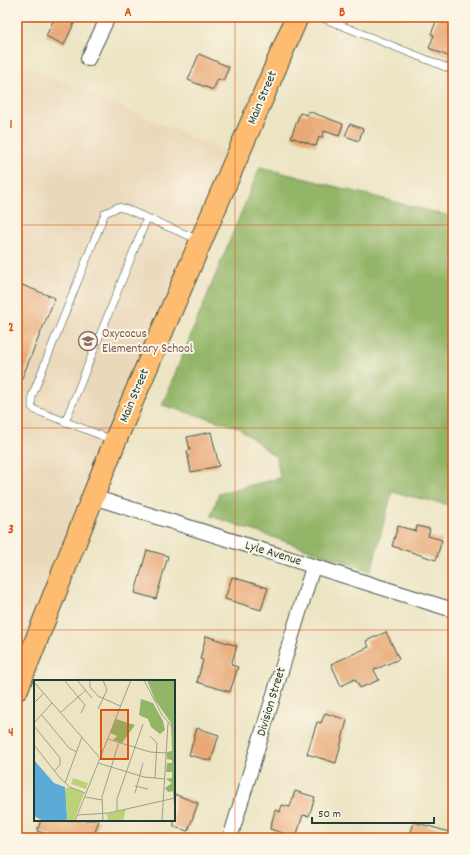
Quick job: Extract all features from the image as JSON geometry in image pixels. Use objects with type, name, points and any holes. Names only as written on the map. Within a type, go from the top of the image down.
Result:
[{"type":"highway","name":"Main Street","points":[[17,689],[116,441],[297,17]]},
{"type":"street","points":[[88,59],[108,17]]},
{"type":"street","name":"Lyle Avenue","points":[[93,497],[453,610]]},
{"type":"street","name":"Division Street","points":[[230,838],[314,567]]},
{"type":"lane","points":[[320,17],[453,70]]},
{"type":"lane","points":[[116,441],[35,410],[32,407],[32,396],[105,213],[118,207],[201,241]]},
{"type":"lane","points":[[65,422],[147,218]]},
{"type":"shaded area","name":"Oxycocus Elementary School","points":[[17,62],[237,157],[17,689]]},
{"type":"green space","points":[[260,167],[453,217],[453,506],[392,492],[371,571],[211,516],[219,493],[280,478],[277,458],[238,427],[162,405]]},
{"type":"building","points":[[55,17],[77,17],[64,45],[46,36]]},
{"type":"building","points":[[438,17],[453,17],[453,50],[450,57],[429,48],[434,35],[431,34]]},
{"type":"building","points":[[199,54],[229,67],[223,81],[218,79],[213,90],[188,80]]},
{"type":"building","points":[[308,111],[343,124],[339,136],[324,131],[322,138],[319,137],[316,146],[291,137],[300,113],[307,115]]},
{"type":"building","points":[[350,124],[363,129],[359,141],[345,136]]},
{"type":"building","points":[[17,283],[55,298],[17,390]]},
{"type":"building","points":[[211,432],[219,466],[191,472],[187,451],[190,450],[187,437]]},
{"type":"building","points":[[398,526],[416,531],[417,526],[430,529],[428,536],[442,540],[436,560],[392,546]]},
{"type":"building","points":[[147,550],[168,556],[156,599],[135,593]]},
{"type":"building","points":[[232,577],[268,588],[261,610],[225,599]]},
{"type":"building","points":[[386,632],[399,659],[374,670],[379,680],[360,688],[355,679],[341,686],[331,664],[369,647],[366,641]]},
{"type":"building","points":[[206,636],[237,646],[231,665],[238,667],[230,692],[197,682],[203,660],[200,659]]},
{"type":"building","points":[[325,713],[347,720],[336,763],[307,754],[317,722],[321,723]]},
{"type":"building","points":[[197,728],[219,735],[211,761],[189,755]]},
{"type":"building","points":[[295,791],[315,797],[309,816],[303,815],[296,837],[270,829],[275,810],[280,812],[282,805],[290,807]]},
{"type":"building","points":[[175,794],[198,803],[188,831],[174,827]]},
{"type":"building","points":[[41,821],[99,821],[93,838],[58,838],[37,831]]},
{"type":"building","points":[[414,822],[453,833],[453,838],[409,838]]},
{"type":"place","name":"Oxycocus Elementary School","points":[[88,341]]}]
